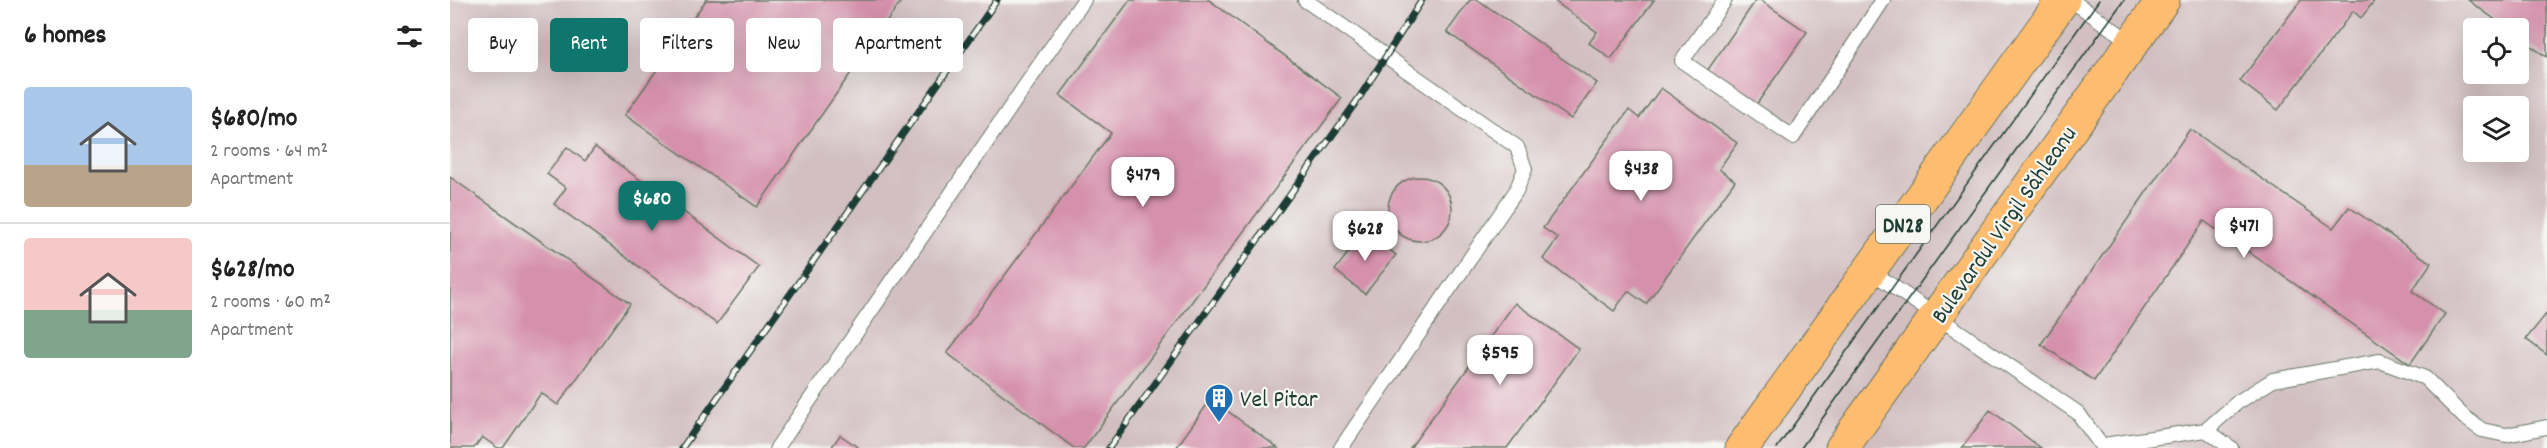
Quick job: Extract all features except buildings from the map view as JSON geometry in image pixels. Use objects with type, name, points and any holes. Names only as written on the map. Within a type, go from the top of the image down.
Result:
[{"type":"main road","name":"DN28","points":[[1742,448],[2063,0]]},
{"type":"main road","name":"Bulevardul Virgil Săhleanu","points":[[1842,448],[2163,0]]},
{"type":"lane","points":[[777,448],[1084,0]]},
{"type":"lane","points":[[1305,0],[1516,147],[1525,169],[1516,191],[1341,448]]},
{"type":"lane","points":[[1725,0],[1682,61],[1793,137],[1883,0]]},
{"type":"lane","points":[[2071,0],[2132,43]]},
{"type":"lane","points":[[1869,270],[1938,315],[2078,413],[2104,446],[2206,430],[2238,402],[2273,380],[2380,361],[2425,378],[2464,417],[2482,430],[2506,435],[2547,427]]},
{"type":"lane","points":[[2206,430],[2231,448]]},
{"type":"shaded area","points":[[450,0],[2547,0],[2547,448],[450,448]]},
{"type":"tram line","points":[[1777,448],[2099,0]]},
{"type":"tram line","points":[[1801,448],[2124,0]]},
{"type":"railway","points":[[682,448],[997,0]]},
{"type":"railway","points":[[1109,448],[1359,98],[1422,0]]},
{"type":"place","name":"Vel Pitar","points":[[1219,424]]}]
